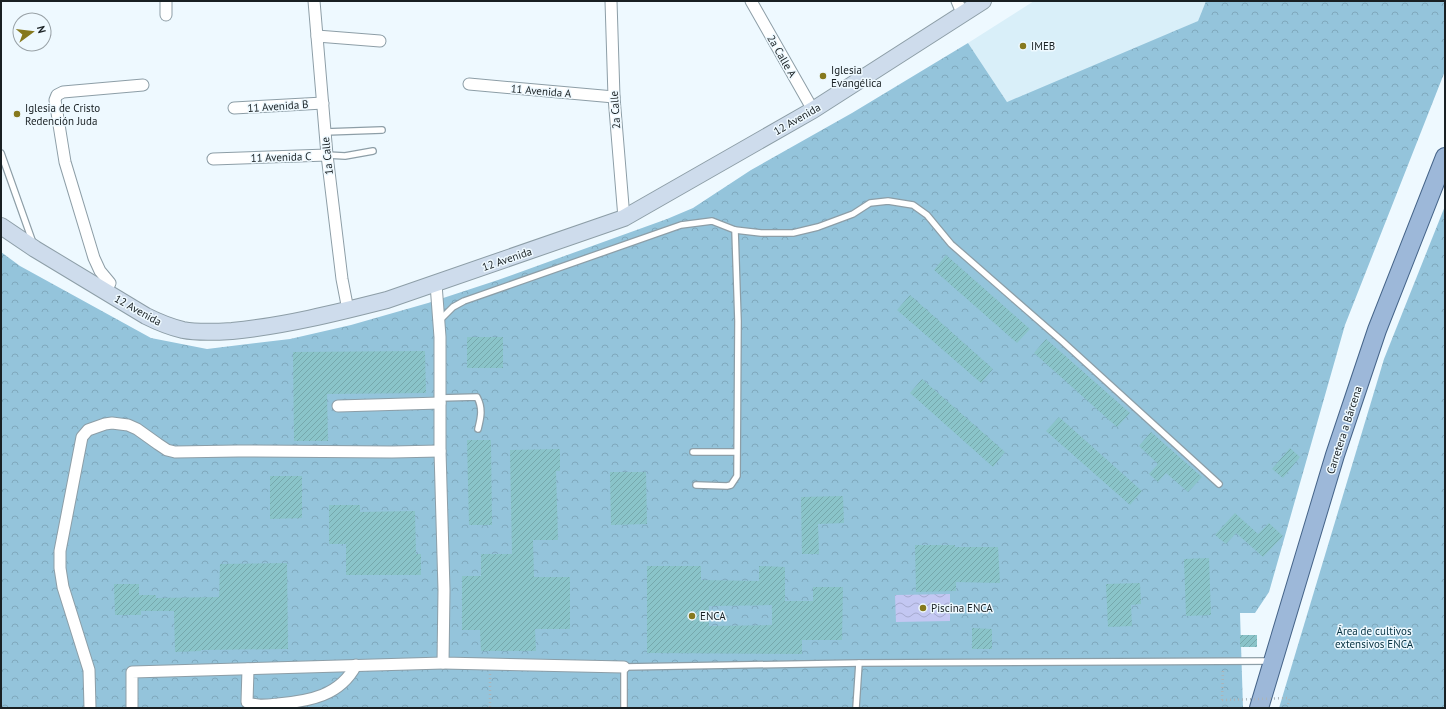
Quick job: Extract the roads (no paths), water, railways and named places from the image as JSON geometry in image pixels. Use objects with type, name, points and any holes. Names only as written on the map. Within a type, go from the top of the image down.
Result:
[{"type":"main road","name":"12 Avenida","points":[[1,226],[35,249],[146,316],[164,325],[184,330],[221,332],[266,327],[348,310],[387,300],[436,284],[624,218],[813,110],[960,7],[983,1]]},
{"type":"main road","name":"Carretera a Bárcena","points":[[1259,708],[1335,455],[1377,330],[1445,157]]},
{"type":"street","points":[[166,1],[166,15]]},
{"type":"street","name":"1a Calle","points":[[314,1],[327,155],[342,279],[348,310]]},
{"type":"street","name":"2a Calle","points":[[611,1],[614,97],[624,218]]},
{"type":"street","name":"2a Calle A","points":[[751,1],[813,110]]},
{"type":"street","points":[[317,36],[380,41]]},
{"type":"street","name":"11 Avenida A","points":[[469,84],[614,97]]},
{"type":"street","points":[[106,292],[110,283],[100,271],[94,258],[65,162],[55,100],[57,95],[63,92],[143,85]]},
{"type":"street","name":"11 Avenida B","points":[[234,108],[323,103]]},
{"type":"street","name":"11 Avenida C","points":[[213,159],[327,155]]},
{"type":"street","points":[[436,284],[439,321],[440,451],[444,590],[443,663]]},
{"type":"street","points":[[338,406],[440,401]]},
{"type":"street","points":[[90,708],[90,670],[63,586],[60,568],[60,551],[82,437],[88,430],[112,423],[128,425],[137,429],[167,450],[183,452],[440,451]]},
{"type":"street","points":[[132,708],[132,672],[443,663],[624,667]]},
{"type":"street","points":[[248,669],[247,702],[264,705],[300,702],[324,696],[340,686],[351,676],[356,666]]},
{"type":"lane","points":[[325,132],[382,130]]},
{"type":"lane","name":"11 Avenida C","points":[[327,155],[345,156],[373,151]]},
{"type":"lane","points":[[1,153],[35,249]]},
{"type":"lane","points":[[439,321],[453,307],[464,301],[681,225],[712,221],[735,230],[761,233],[793,233],[818,227],[853,214],[870,203],[888,201],[913,205],[927,216],[951,244],[1062,341],[1219,484]]},
{"type":"lane","points":[[696,485],[731,485],[737,476],[738,321],[735,230]]},
{"type":"lane","points":[[440,401],[477,397],[481,404],[481,415],[478,429]]},
{"type":"lane","points":[[693,452],[736,452]]},
{"type":"lane","points":[[624,708],[624,667],[859,663],[1273,661]]},
{"type":"lane","points":[[856,708],[859,663]]},
{"type":"water","name":"Piscina ENCA","points":[[950,594],[950,621],[896,622],[895,595]]},
{"type":"place","name":"IMEB","points":[[1023,46]]},
{"type":"place","name":"Iglesia Evangélica","points":[[823,76]]},
{"type":"place","name":"Iglesia de Cristo Redención Juda","points":[[17,114]]},
{"type":"place","name":"Piscina ENCA","points":[[923,608]]},
{"type":"place","name":"ENCA","points":[[692,616]]},
{"type":"park label","name":"Área de cultivos extensivos ENCA","points":[[1374,637]]}]
